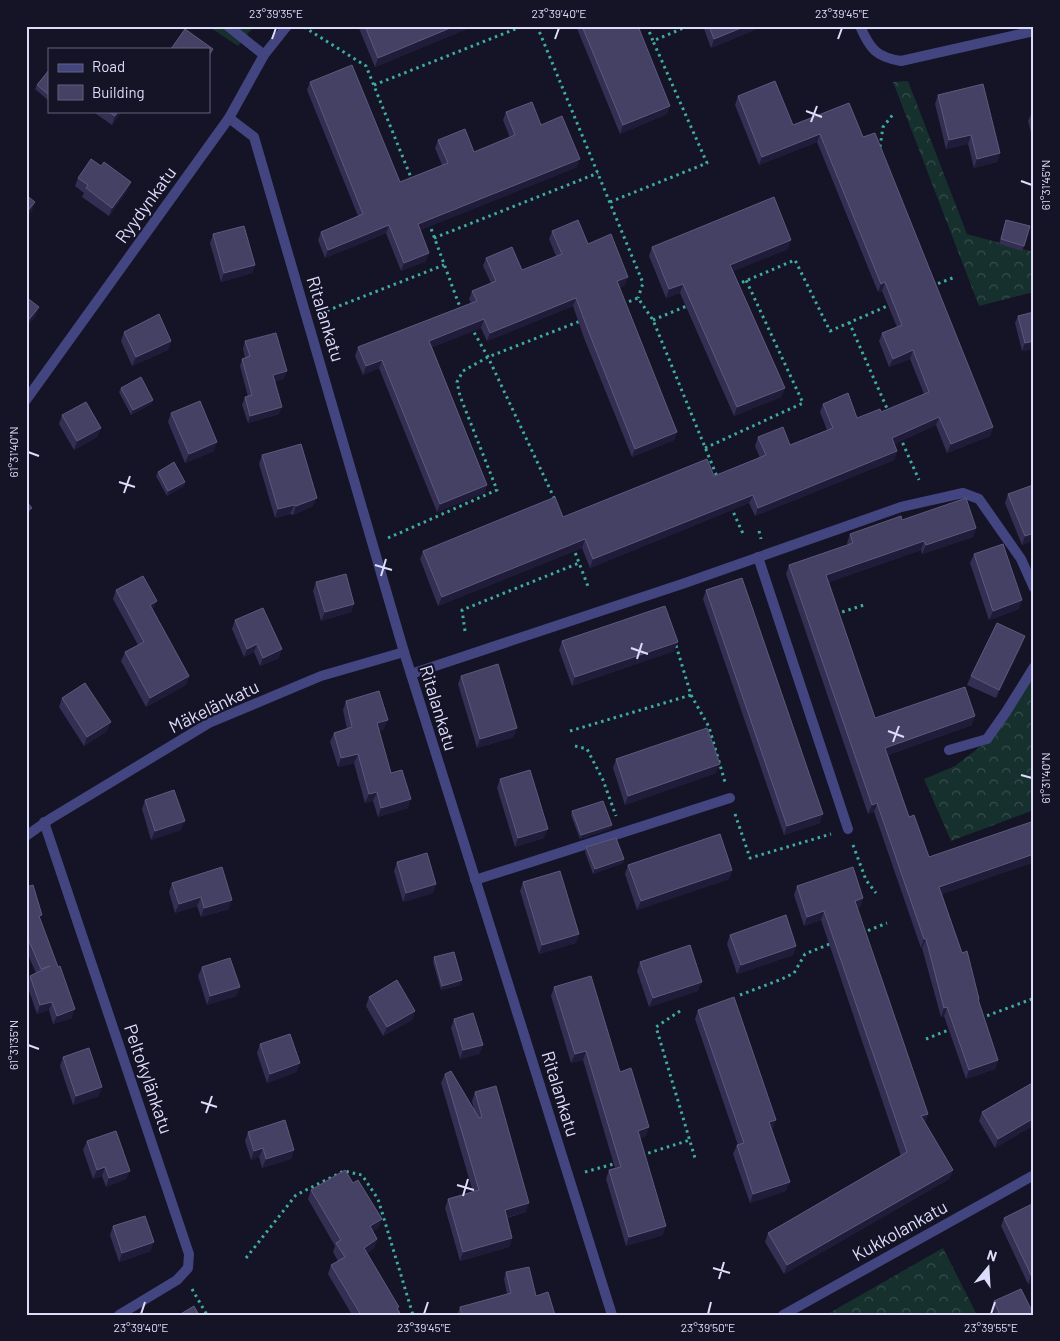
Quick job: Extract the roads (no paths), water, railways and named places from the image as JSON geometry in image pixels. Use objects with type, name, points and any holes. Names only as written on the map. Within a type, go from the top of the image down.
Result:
[{"type":"street","points":[[228,26],[264,55]]},
{"type":"street","name":"Ryydynkatu","points":[[26,400],[229,118],[264,55],[286,26]]},
{"type":"street","points":[[860,26],[868,44],[876,52],[887,59],[901,61],[1034,32]]},
{"type":"street","name":"Ritalankatu","points":[[229,118],[254,137],[404,652],[612,1315]]},
{"type":"street","points":[[411,674],[685,583],[901,507],[963,493],[979,499],[1021,559],[1034,588]]},
{"type":"street","points":[[758,557],[848,830]]},
{"type":"street","name":"Mäkelänkatu","points":[[26,836],[44,822],[210,723],[321,676],[404,652]]},
{"type":"street","points":[[949,750],[987,739],[1034,667]]},
{"type":"street","points":[[475,880],[730,798]]},
{"type":"street","name":"Peltokylänkatu","points":[[44,822],[189,1254],[188,1268],[177,1280],[119,1315]]},
{"type":"street","name":"Kukkolankatu","points":[[783,1315],[1034,1175]]}]
